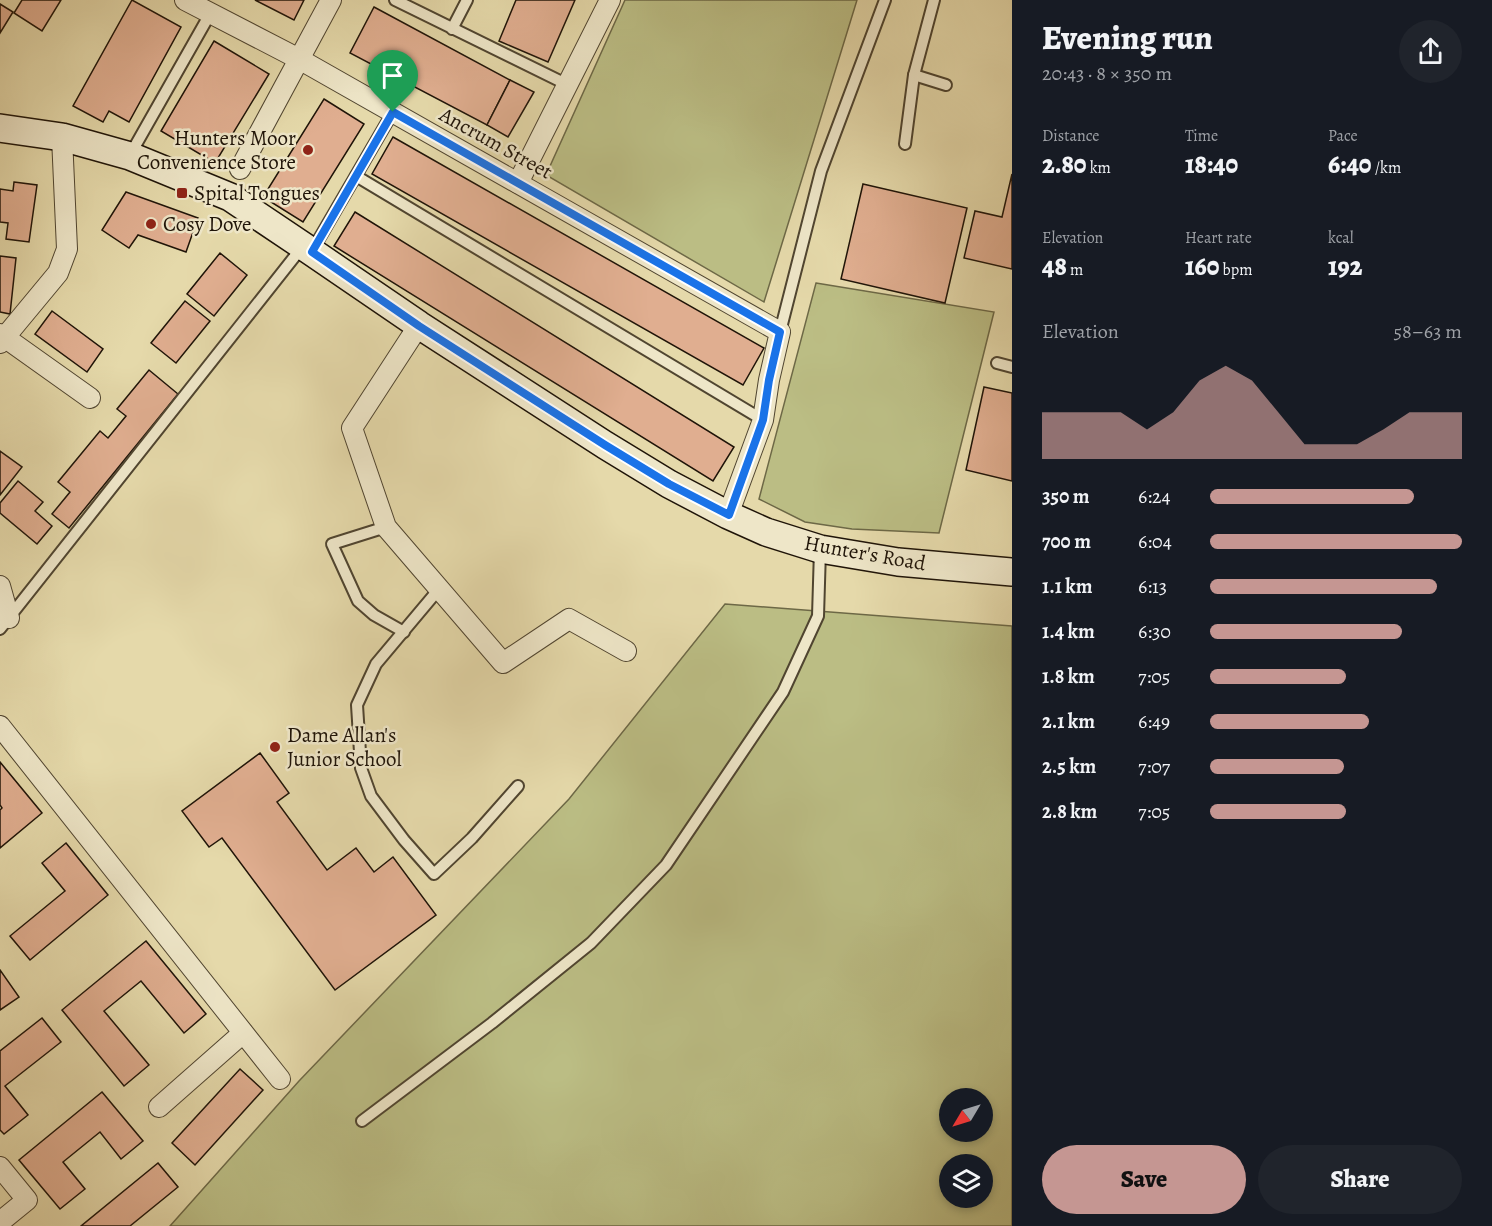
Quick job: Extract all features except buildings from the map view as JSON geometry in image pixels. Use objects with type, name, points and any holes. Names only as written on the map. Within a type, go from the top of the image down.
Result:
[{"type":"street","name":"Ancrum Street","points":[[185,0],[299,59],[780,332]]},
{"type":"street","points":[[240,169],[332,0]]},
{"type":"street","points":[[518,183],[610,0]]},
{"type":"street","name":"Hunter's Road","points":[[0,128],[62,137],[130,156],[230,197],[419,326],[660,479],[766,532],[820,549],[897,562],[1012,572]]},
{"type":"street","points":[[62,137],[67,249],[58,273],[2,338],[90,398]]},
{"type":"street","points":[[419,326],[352,428],[386,527],[503,663],[569,619],[626,651]]},
{"type":"street","points":[[729,515],[763,420],[780,332]]},
{"type":"street","points":[[0,586],[4,624]]},
{"type":"street","points":[[0,726],[280,1079]]},
{"type":"street","points":[[159,1107],[243,1033]]},
{"type":"street","points":[[0,1167],[27,1200],[0,1222]]},
{"type":"lane","points":[[395,0],[568,85]]},
{"type":"lane","points":[[452,29],[467,0]]},
{"type":"lane","points":[[780,332],[821,171],[885,0]]},
{"type":"lane","points":[[905,144],[914,75],[934,0]]},
{"type":"lane","points":[[130,156],[210,14]]},
{"type":"lane","points":[[914,75],[946,85]]},
{"type":"lane","points":[[4,624],[308,249],[356,176],[393,112]]},
{"type":"lane","points":[[356,176],[763,420]]},
{"type":"lane","points":[[997,363],[1012,367]]},
{"type":"lane","points":[[386,527],[332,544],[358,600],[374,615],[404,632]]},
{"type":"lane","points":[[362,1121],[492,1023],[591,943],[666,865],[783,692],[818,616],[820,549]]},
{"type":"lane","points":[[439,589],[376,664],[357,705],[361,768],[371,796],[404,840],[434,874],[472,838],[518,786]]},
{"type":"green space","points":[[625,0],[857,0],[764,302],[546,175]]},
{"type":"green space","points":[[816,283],[994,312],[939,533],[852,529],[805,522],[759,499]]},
{"type":"green space","points":[[725,604],[1012,626],[1012,1226],[170,1226],[299,1081],[569,799]]},
{"type":"place","name":"Hunters Moor Convenience Store","points":[[308,150]]},
{"type":"place","name":"Spital Tongues","points":[[182,193]]},
{"type":"place","name":"Cosy Dove","points":[[151,224]]},
{"type":"place","name":"Dame Allan's Junior School","points":[[275,747]]},
{"type":"route","points":[[393,112],[780,332],[763,420],[729,515],[669,484],[605,445],[419,326],[312,252],[393,112]]}]
